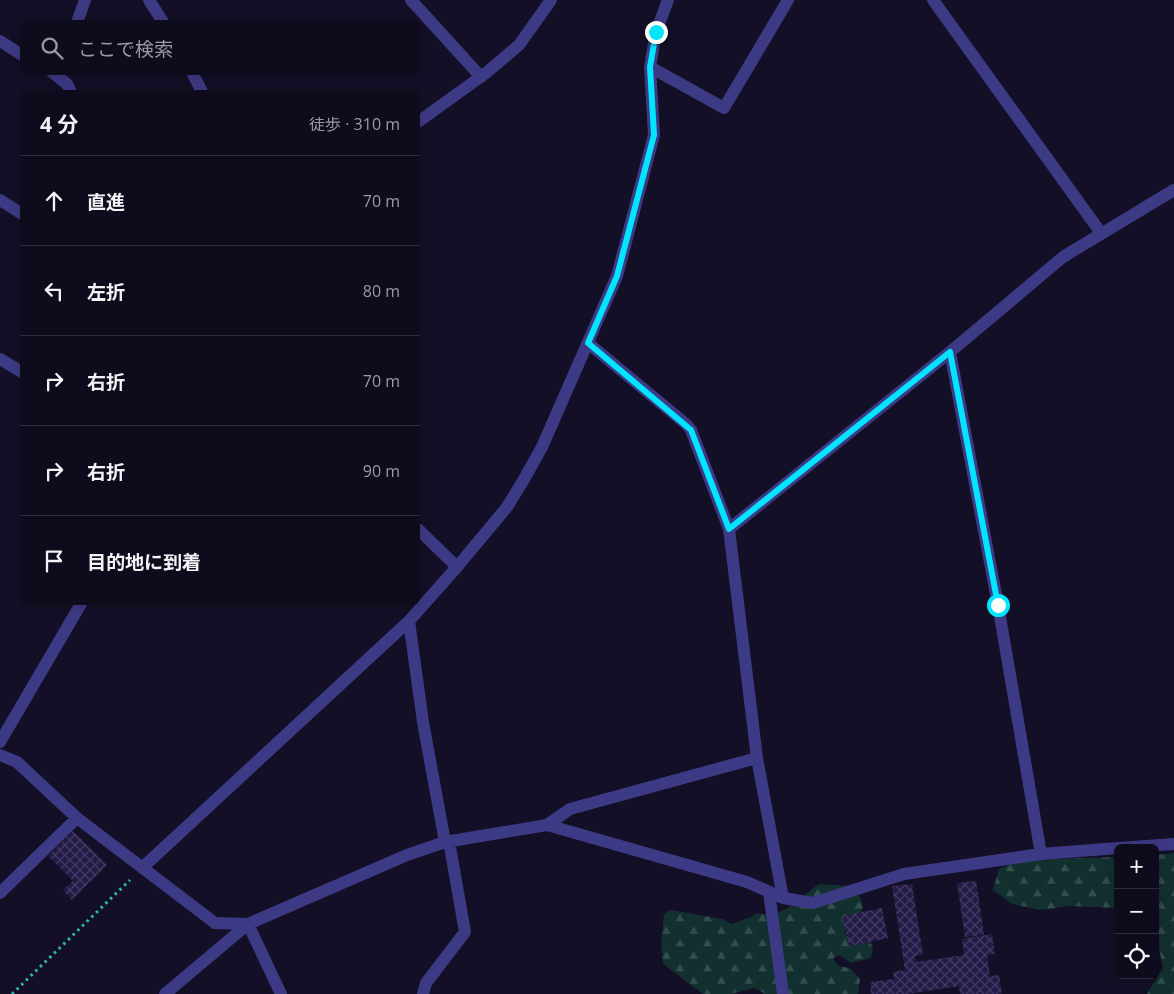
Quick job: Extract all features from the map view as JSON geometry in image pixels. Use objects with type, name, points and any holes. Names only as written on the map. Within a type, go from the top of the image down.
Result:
[{"type":"street","points":[[77,20],[85,0]]},
{"type":"street","points":[[149,0],[162,20]]},
{"type":"street","points":[[410,0],[480,76]]},
{"type":"street","points":[[420,121],[519,45],[552,0]]},
{"type":"street","points":[[142,868],[409,621],[507,507],[523,481],[542,447],[617,276],[637,206],[654,135],[650,67],[656,32],[668,0]]},
{"type":"street","points":[[650,67],[724,108],[788,0]]},
{"type":"street","points":[[933,0],[1101,233]]},
{"type":"street","points":[[0,41],[20,54]]},
{"type":"street","points":[[57,75],[67,84],[69,90]]},
{"type":"street","points":[[194,75],[201,90]]},
{"type":"street","points":[[729,529],[950,352],[1062,257],[1174,190]]},
{"type":"street","points":[[0,200],[20,213]]},
{"type":"street","points":[[588,343],[691,430],[729,529],[757,758],[783,898]]},
{"type":"street","points":[[950,352],[996,595],[1041,854]]},
{"type":"street","points":[[0,359],[20,371]]},
{"type":"street","points":[[420,531],[457,567]]},
{"type":"street","points":[[0,742],[80,605]]},
{"type":"street","points":[[409,621],[423,722],[465,932],[426,983],[423,994]]},
{"type":"street","points":[[0,755],[17,762],[77,818],[215,923],[248,924]]},
{"type":"street","points":[[547,825],[570,809],[757,758]]},
{"type":"street","points":[[0,893],[77,818]]},
{"type":"street","points":[[165,994],[248,924],[407,855],[447,841],[547,825],[747,882],[783,898],[813,903],[904,874],[1041,854],[1114,848]]},
{"type":"street","points":[[1159,845],[1174,844]]},
{"type":"street","points":[[769,892],[783,994]]},
{"type":"street","points":[[248,924],[281,994]]},
{"type":"path","points":[[12,994],[142,868]]},
{"type":"green space","points":[[1174,853],[1174,994],[1147,994],[1156,979],[1159,979],[1159,974],[1163,968],[1159,950],[1159,855]]},
{"type":"green space","points":[[1114,857],[1114,908],[1069,906],[1040,910],[1012,904],[993,890],[999,869],[1020,860]]},
{"type":"green space","points":[[819,884],[852,886],[863,904],[857,918],[845,928],[845,934],[849,938],[870,942],[873,948],[871,958],[851,963],[839,955],[833,958],[838,966],[850,968],[860,979],[858,994],[766,994],[754,988],[731,994],[703,994],[663,964],[661,945],[664,914],[671,910],[722,919],[732,924],[751,917],[756,913],[775,913],[783,910]]},
{"type":"building","points":[[73,831],[107,865],[72,900],[63,890],[73,881],[48,856]]},
{"type":"building","points":[[976,881],[984,935],[965,937],[957,883]]},
{"type":"building","points":[[912,884],[923,955],[915,956],[916,962],[964,955],[962,939],[992,934],[995,954],[987,955],[990,976],[999,975],[1002,994],[960,994],[959,986],[907,994],[871,994],[870,982],[894,979],[893,972],[905,970],[892,886]]},
{"type":"building","points":[[882,908],[888,938],[849,946],[842,916]]},
{"type":"route","points":[[656,32],[650,67],[654,108],[654,135],[637,206],[617,276],[588,343],[691,430],[729,529],[950,352],[998,605]]}]
